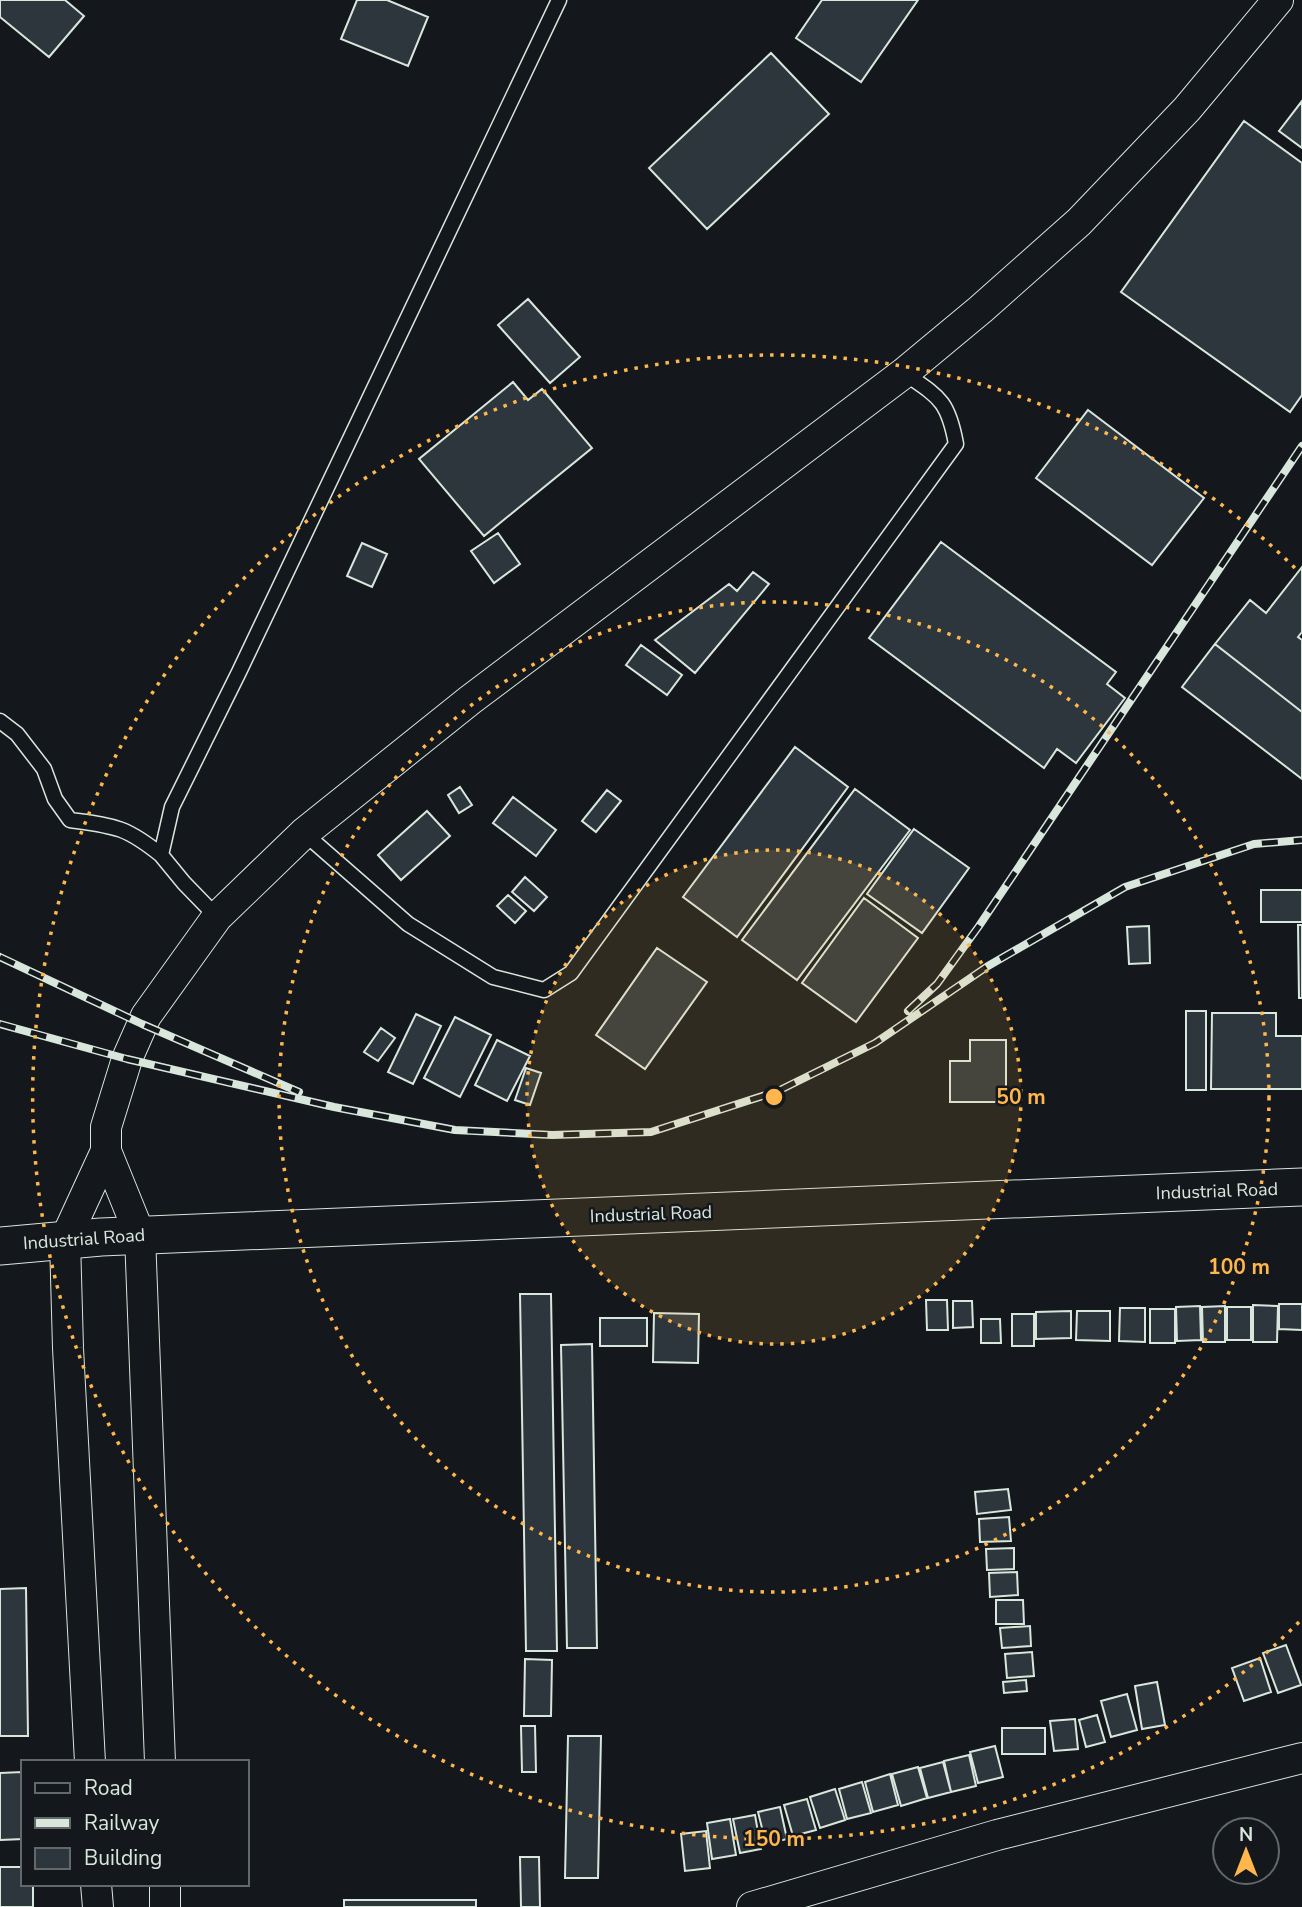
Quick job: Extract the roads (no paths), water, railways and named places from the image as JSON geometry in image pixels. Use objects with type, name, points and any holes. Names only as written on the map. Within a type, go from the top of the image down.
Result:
[{"type":"street","points":[[160,1760],[140,1235],[106,1151],[106,1127],[127,1059],[146,1016],[218,917],[304,833],[470,700],[904,373],[1079,222],[1187,109],[1278,0]]},
{"type":"street","points":[[90,1760],[68,1348],[65,1240],[106,1151]]},
{"type":"street","name":"Industrial Road","points":[[0,1246],[140,1235],[1302,1187]]},
{"type":"street","points":[[752,1907],[997,1835],[1302,1758]]},
{"type":"street","points":[[96,1886],[98,1907]]},
{"type":"street","points":[[164,1886],[165,1907]]},
{"type":"lane","points":[[161,855],[172,807],[559,0]]},
{"type":"lane","points":[[304,833],[408,924],[493,977],[544,990],[571,973],[956,444],[951,418],[940,397],[904,373]]},
{"type":"lane","points":[[0,721],[17,734],[44,769],[55,799],[70,820],[117,826],[140,838],[161,855],[218,917]]},
{"type":"railway","points":[[908,1011],[937,984],[979,926],[1302,446]]},
{"type":"railway","points":[[0,1024],[127,1059],[334,1107],[455,1130],[552,1135],[651,1132],[778,1091],[875,1043],[988,966],[1125,887],[1254,844],[1302,840]]},
{"type":"railway","points":[[0,957],[142,1024],[299,1092]]}]
